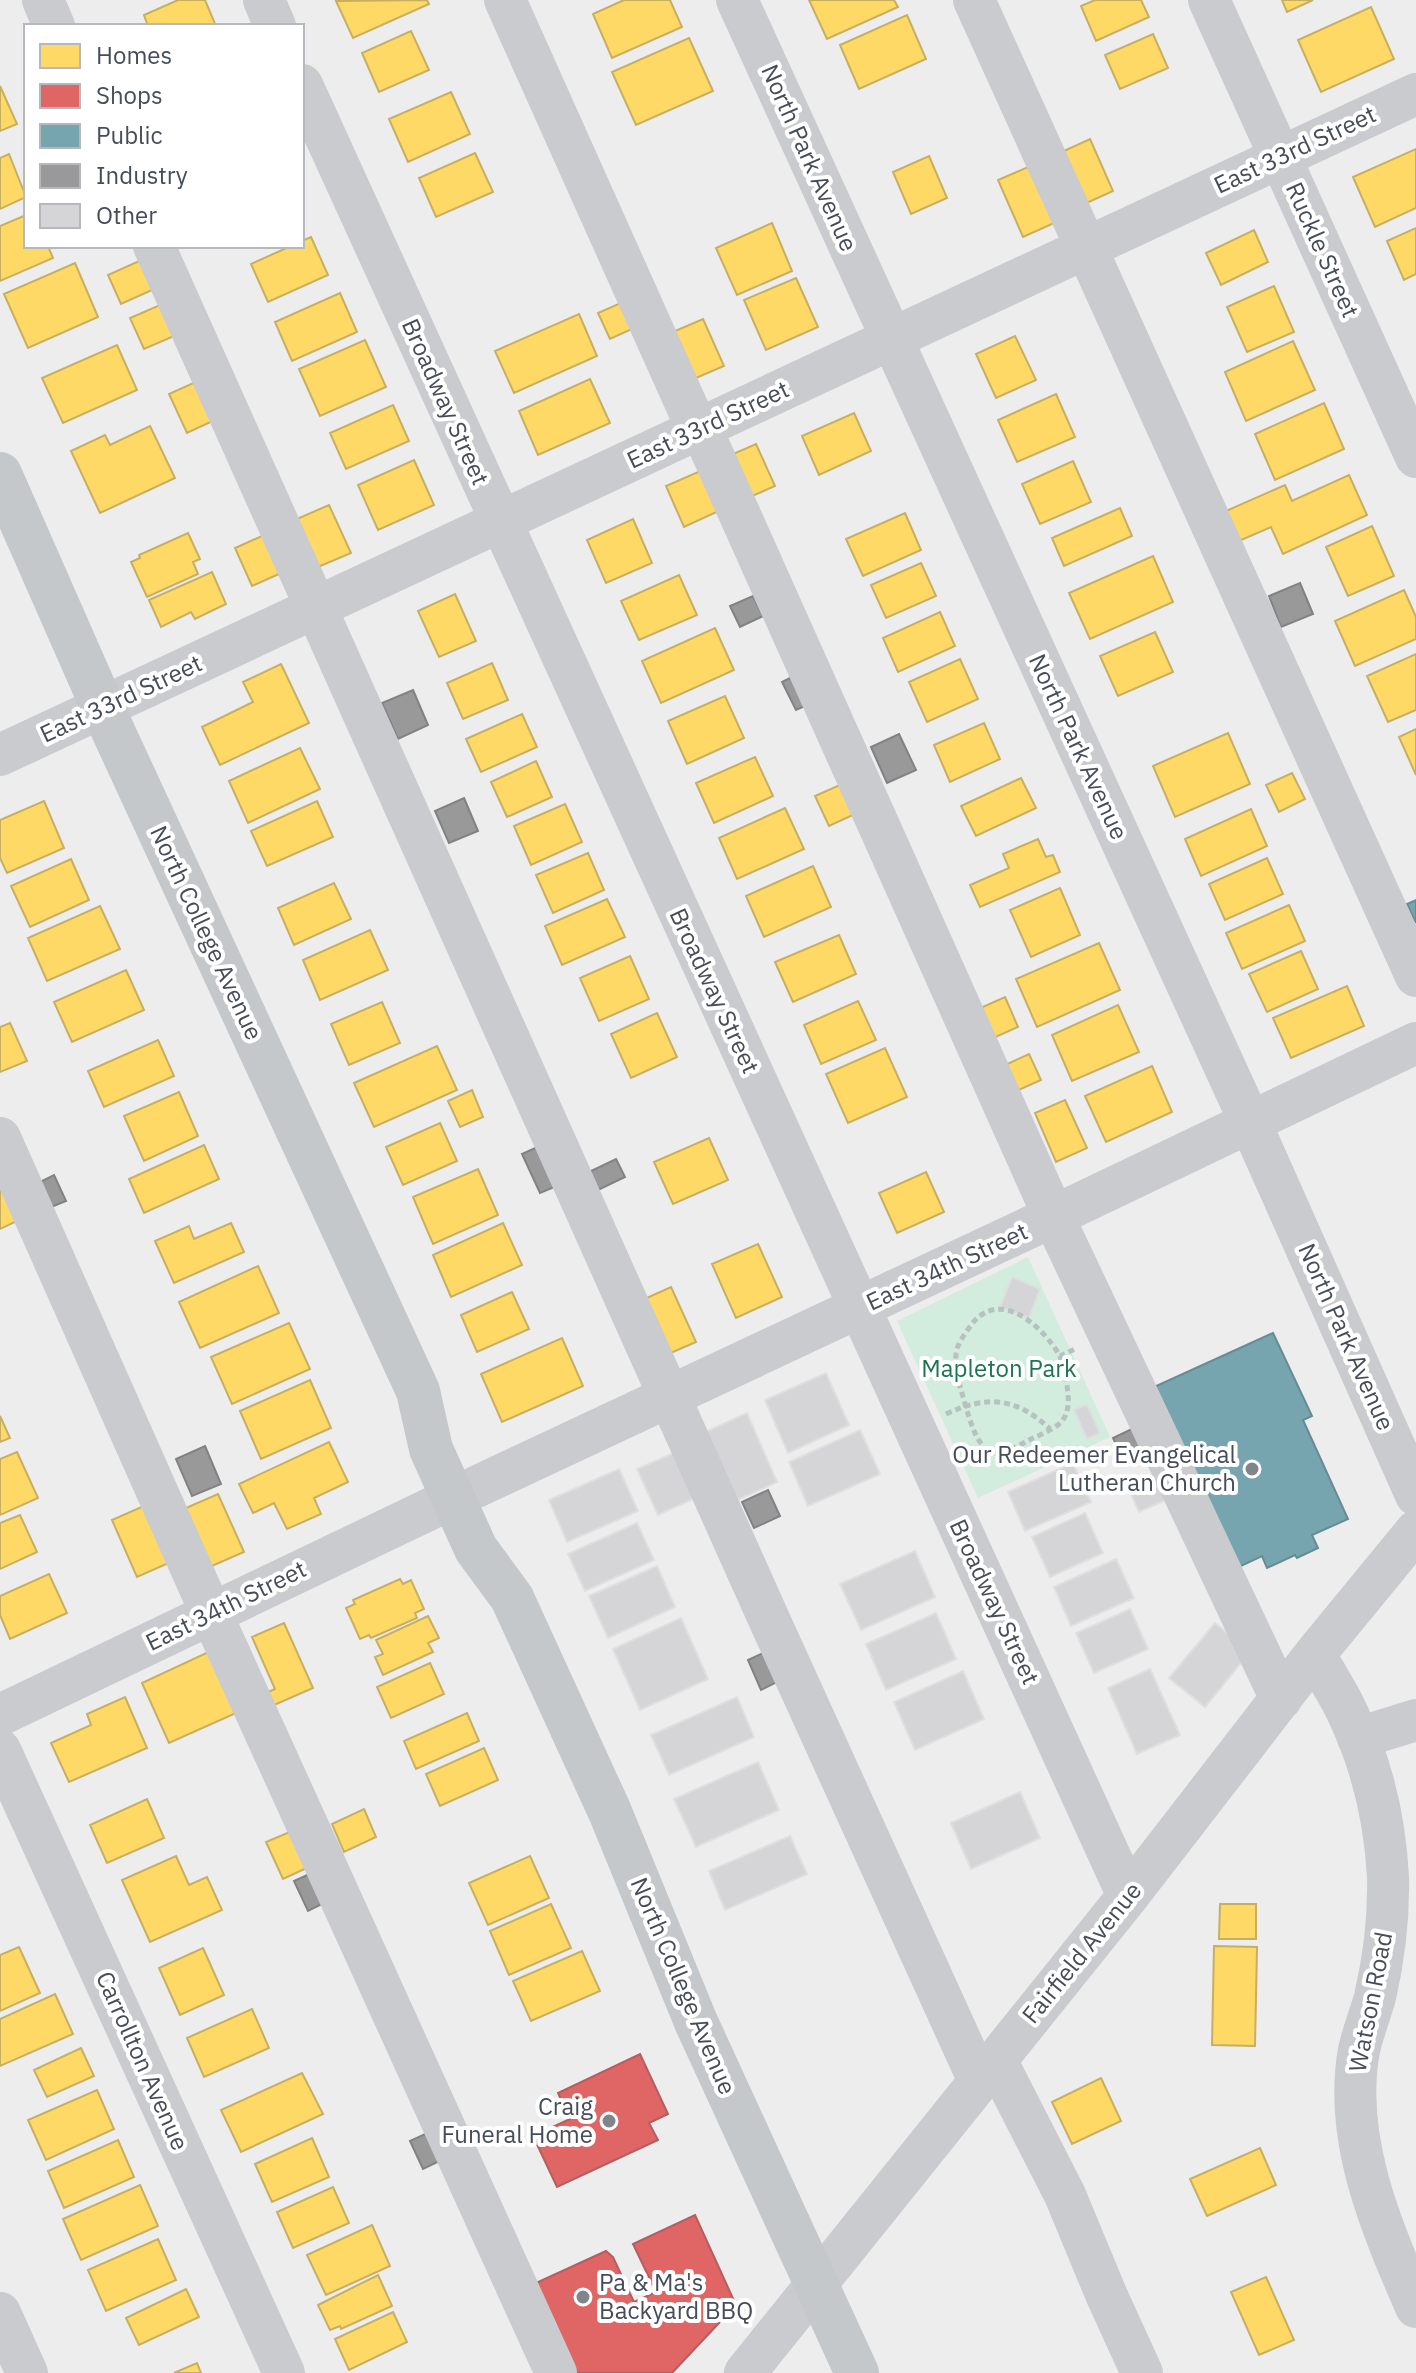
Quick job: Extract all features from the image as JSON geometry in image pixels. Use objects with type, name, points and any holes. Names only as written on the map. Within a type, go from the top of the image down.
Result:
[{"type":"main road","name":"North College Avenue","points":[[0,474],[102,707],[418,1391],[431,1449],[465,1492],[476,1549],[512,1598],[610,1812],[696,2022],[857,2373]]},
{"type":"street","points":[[43,0],[53,24]]},
{"type":"street","points":[[264,0],[274,24]]},
{"type":"street","points":[[505,0],[690,413],[701,428],[1054,1216],[1281,1699]]},
{"type":"street","name":"North Park Avenue","points":[[737,0],[1250,1122],[1416,1495]]},
{"type":"street","points":[[974,0],[1416,976]]},
{"type":"street","name":"Ruckle Street","points":[[1209,0],[1416,457]]},
{"type":"street","name":"Broadway Street","points":[[304,89],[1128,1896]]},
{"type":"street","name":"East 33rd Street","points":[[0,755],[1416,94]]},
{"type":"street","points":[[155,248],[669,1398],[988,2070],[1065,2195],[1142,2373]]},
{"type":"street","name":"East 34th Street","points":[[0,1715],[1416,1043]]},
{"type":"street","points":[[0,1138],[211,1613],[556,2373]]},
{"type":"street","name":"Fairfield Avenue","points":[[745,2373],[1416,1531]]},
{"type":"street","name":"Watson Road","points":[[1315,1654],[1358,1738],[1380,1813],[1388,1880],[1385,1947],[1359,2050],[1355,2077],[1357,2133],[1378,2210],[1416,2307]]},
{"type":"street","points":[[1358,1738],[1416,1720]]},
{"type":"street","name":"Carrollton Avenue","points":[[0,1750],[284,2373]]},
{"type":"street","points":[[0,2313],[27,2373]]},
{"type":"path","points":[[991,1309],[1007,1310],[1034,1322],[1060,1356],[1067,1383],[1066,1416],[1059,1425],[999,1454],[989,1453],[977,1442],[957,1376],[955,1353],[976,1317],[991,1309]]},
{"type":"path","points":[[1060,1356],[1075,1349]]},
{"type":"path","points":[[938,1417],[965,1405],[998,1401],[1020,1406],[1050,1429]]},
{"type":"green space","name":"Mapleton Park","points":[[1028,1257],[1110,1437],[978,1498],[897,1321]]},
{"type":"building: Homes","points":[[178,0],[205,0],[215,24],[147,24],[144,15]]},
{"type":"building: Homes","points":[[427,0],[429,4],[353,38],[336,1]]},
{"type":"building: Homes","points":[[624,0],[670,0],[682,27],[612,58],[593,14]]},
{"type":"building: Homes","points":[[809,0],[894,0],[898,7],[827,39]]},
{"type":"building: Homes","points":[[1095,0],[1141,0],[1149,17],[1096,41],[1081,6]]},
{"type":"building: Homes","points":[[1282,0],[1313,0],[1287,12]]},
{"type":"building: Homes","points":[[1371,7],[1394,59],[1321,92],[1298,40]]},
{"type":"building: Homes","points":[[907,15],[926,59],[859,89],[840,45]]},
{"type":"building: Homes","points":[[411,31],[429,70],[379,92],[362,53]]},
{"type":"building: Homes","points":[[1153,34],[1168,68],[1120,89],[1105,55]]},
{"type":"building: Homes","points":[[689,38],[713,91],[636,125],[612,72]]},
{"type":"building: Homes","points":[[0,86],[17,124],[0,131]]},
{"type":"building: Homes","points":[[451,92],[470,134],[408,162],[389,119]]},
{"type":"building: Homes","points":[[1090,139],[1113,191],[1078,207],[1055,155]]},
{"type":"building: Homes","points":[[1416,149],[1416,208],[1375,227],[1353,177]]},
{"type":"building: Homes","points":[[475,153],[493,192],[436,217],[419,178]]},
{"type":"building: Homes","points":[[9,154],[24,198],[0,209],[0,158]]},
{"type":"building: Homes","points":[[929,156],[947,198],[911,214],[893,172]]},
{"type":"building: Homes","points":[[1035,164],[1061,220],[1023,237],[998,180]]},
{"type":"building: Homes","points":[[24,216],[24,248],[49,248],[53,258],[0,281],[0,226]]},
{"type":"building: Homes","points":[[772,223],[792,271],[737,295],[716,248]]},
{"type":"building: Homes","points":[[1416,228],[1416,274],[1404,280],[1387,241]]},
{"type":"building: Homes","points":[[1254,230],[1268,262],[1221,285],[1206,253]]},
{"type":"building: Homes","points":[[311,237],[328,275],[268,302],[251,264],[287,248],[304,248],[304,240]]},
{"type":"building: Homes","points":[[148,257],[161,286],[121,304],[108,275]]},
{"type":"building: Homes","points":[[75,263],[98,317],[28,348],[4,294]]},
{"type":"building: Homes","points":[[796,278],[818,327],[766,350],[744,300]]},
{"type":"building: Homes","points":[[1274,286],[1294,332],[1247,352],[1227,307]]},
{"type":"building: Homes","points":[[340,293],[357,332],[292,361],[275,322]]},
{"type":"building: Homes","points":[[623,302],[634,328],[610,339],[598,313]]},
{"type":"building: Homes","points":[[160,305],[174,336],[144,349],[130,318]]},
{"type":"building: Homes","points":[[579,314],[597,356],[514,393],[495,351]]},
{"type":"building: Homes","points":[[703,319],[724,366],[689,381],[668,334]]},
{"type":"building: Homes","points":[[1015,336],[1036,380],[996,398],[976,354]]},
{"type":"building: Homes","points":[[365,340],[386,387],[320,416],[299,369]]},
{"type":"building: Homes","points":[[1293,341],[1315,390],[1246,421],[1225,372]]},
{"type":"building: Homes","points":[[117,345],[137,390],[63,423],[42,378]]},
{"type":"building: Homes","points":[[590,379],[610,423],[538,455],[519,411]]},
{"type":"building: Homes","points":[[200,380],[217,419],[187,433],[169,394]]},
{"type":"building: Homes","points":[[1056,394],[1075,437],[1017,462],[998,420]]},
{"type":"building: Homes","points":[[1324,403],[1344,449],[1275,480],[1255,434]]},
{"type":"building: Homes","points":[[393,405],[409,441],[346,469],[330,433]]},
{"type":"building: Homes","points":[[854,413],[871,451],[819,475],[802,436]]},
{"type":"building: Homes","points":[[150,426],[175,478],[100,513],[71,451],[105,435],[110,445]]},
{"type":"building: Homes","points":[[756,444],[775,486],[743,500],[724,458]]},
{"type":"building: Homes","points":[[414,460],[434,505],[378,530],[358,485]]},
{"type":"building: Homes","points":[[1073,461],[1091,502],[1040,524],[1022,484]]},
{"type":"building: Homes","points":[[705,469],[723,509],[684,527],[666,486]]},
{"type":"building: Homes","points":[[1349,475],[1367,515],[1283,554],[1271,527],[1239,541],[1226,511],[1285,485],[1292,501]]},
{"type":"building: Homes","points":[[329,505],[351,553],[311,570],[290,522]]},
{"type":"building: Homes","points":[[1120,508],[1132,536],[1064,566],[1052,538]]},
{"type":"building: Homes","points":[[905,513],[921,550],[863,576],[846,539]]},
{"type":"building: Homes","points":[[633,519],[652,563],[606,583],[587,540]]},
{"type":"building: Homes","points":[[1372,526],[1394,576],[1348,596],[1326,547]]},
{"type":"building: Homes","points":[[271,532],[288,570],[252,586],[235,548]]},
{"type":"building: Homes","points":[[188,533],[200,559],[193,562],[198,574],[147,597],[131,562],[140,558],[139,555]]},
{"type":"building: Homes","points":[[1153,556],[1173,602],[1090,639],[1069,593]]},
{"type":"building: Homes","points":[[921,563],[936,596],[886,618],[871,585]]},
{"type":"building: Homes","points":[[212,572],[226,604],[195,619],[191,612],[161,627],[149,600]]},
{"type":"building: Homes","points":[[679,575],[697,615],[639,640],[621,601]]},
{"type":"building: Homes","points":[[1404,590],[1416,617],[1416,639],[1355,666],[1335,621]]},
{"type":"building: Homes","points":[[455,594],[476,641],[439,657],[418,611]]},
{"type":"building: Homes","points":[[940,612],[955,646],[898,672],[883,638]]},
{"type":"building: Homes","points":[[715,628],[734,670],[661,703],[642,661]]},
{"type":"building: Homes","points":[[1155,632],[1173,672],[1118,696],[1100,656]]},
{"type":"building: Homes","points":[[1416,654],[1416,710],[1388,722],[1367,676]]},
{"type":"building: Homes","points":[[960,659],[978,699],[927,722],[909,682]]},
{"type":"building: Homes","points":[[492,663],[508,700],[463,719],[447,683]]},
{"type":"building: Homes","points":[[281,664],[309,723],[220,765],[202,727],[253,702],[243,682]]},
{"type":"building: Homes","points":[[725,696],[744,738],[687,764],[668,721]]},
{"type":"building: Homes","points":[[522,714],[537,747],[481,772],[466,739]]},
{"type":"building: Homes","points":[[984,723],[1000,759],[950,782],[934,745]]},
{"type":"building: Homes","points":[[1416,729],[1416,775],[1399,737]]},
{"type":"building: Homes","points":[[1228,733],[1250,784],[1175,817],[1153,766]]},
{"type":"building: Homes","points":[[300,748],[320,789],[248,823],[229,781]]},
{"type":"building: Homes","points":[[755,757],[773,796],[714,823],[696,783]]},
{"type":"building: Homes","points":[[536,761],[552,797],[507,817],[491,782]]},
{"type":"building: Homes","points":[[1292,773],[1305,799],[1279,812],[1266,785]]},
{"type":"building: Homes","points":[[1021,778],[1036,808],[976,836],[961,806]]},
{"type":"building: Homes","points":[[842,784],[855,814],[829,826],[815,796]]},
{"type":"building: Homes","points":[[44,801],[64,848],[7,873],[0,858],[0,820]]},
{"type":"building: Homes","points":[[317,801],[333,837],[267,866],[251,831]]},
{"type":"building: Homes","points":[[565,804],[582,842],[531,865],[514,826]]},
{"type":"building: Homes","points":[[785,808],[804,849],[737,879],[719,838]]},
{"type":"building: Homes","points":[[1251,809],[1267,846],[1201,876],[1185,839]]},
{"type":"building: Homes","points":[[1038,839],[1046,857],[1053,855],[1060,872],[980,907],[970,885],[1009,868],[1003,854]]},
{"type":"building: Homes","points":[[588,853],[604,890],[553,913],[536,875]]},
{"type":"building: Homes","points":[[1267,858],[1283,894],[1225,920],[1209,884]]},
{"type":"building: Homes","points":[[71,859],[89,900],[30,927],[11,886]]},
{"type":"building: Homes","points":[[813,866],[831,907],[764,937],[746,896]]},
{"type":"building: Homes","points":[[334,883],[351,919],[294,945],[278,908]]},
{"type":"building: Homes","points":[[1060,888],[1080,935],[1031,957],[1010,910]]},
{"type":"building: Homes","points":[[607,899],[625,937],[562,965],[545,926]]},
{"type":"building: Homes","points":[[1289,905],[1305,941],[1242,969],[1226,933]]},
{"type":"building: Homes","points":[[100,906],[120,949],[47,981],[28,938]]},
{"type":"building: Homes","points":[[370,930],[388,970],[320,1000],[303,960]]},
{"type":"building: Homes","points":[[839,935],[856,974],[793,1002],[775,962]]},
{"type":"building: Homes","points":[[1099,943],[1120,990],[1037,1027],[1016,979]]},
{"type":"building: Homes","points":[[1301,951],[1318,989],[1267,1012],[1249,974]]},
{"type":"building: Homes","points":[[630,956],[649,999],[599,1021],[580,978]]},
{"type":"building: Homes","points":[[126,970],[144,1010],[72,1042],[54,1002]]},
{"type":"building: Homes","points":[[1347,986],[1364,1026],[1291,1058],[1273,1018]]},
{"type":"building: Homes","points":[[1005,997],[1018,1027],[989,1040],[976,1010]]},
{"type":"building: Homes","points":[[858,1001],[876,1040],[821,1064],[804,1025]]},
{"type":"building: Homes","points":[[382,1002],[400,1043],[349,1065],[331,1024]]},
{"type":"building: Homes","points":[[1118,1005],[1139,1052],[1072,1081],[1052,1035]]},
{"type":"building: Homes","points":[[657,1013],[677,1057],[631,1078],[611,1034]]},
{"type":"building: Homes","points":[[10,1023],[27,1061],[0,1072],[0,1027]]},
{"type":"building: Homes","points":[[158,1040],[174,1076],[104,1107],[88,1071]]},
{"type":"building: Homes","points":[[437,1046],[457,1090],[374,1127],[354,1083]]},
{"type":"building: Homes","points":[[885,1048],[907,1097],[848,1123],[826,1074]]},
{"type":"building: Homes","points":[[1029,1054],[1041,1080],[1014,1092],[1003,1066]]},
{"type":"building: Homes","points":[[1152,1066],[1172,1112],[1106,1142],[1085,1096]]},
{"type":"building: Homes","points":[[472,1090],[483,1117],[460,1127],[448,1101]]},
{"type":"building: Homes","points":[[179,1092],[198,1136],[144,1161],[124,1116]]},
{"type":"building: Homes","points":[[1065,1100],[1087,1148],[1056,1162],[1035,1113]]},
{"type":"building: Homes","points":[[440,1123],[457,1161],[403,1185],[386,1147]]},
{"type":"building: Homes","points":[[709,1138],[728,1180],[673,1204],[654,1162]]},
{"type":"building: Homes","points":[[204,1145],[219,1179],[144,1213],[129,1179]]},
{"type":"building: Homes","points":[[478,1169],[498,1215],[433,1244],[413,1197]]},
{"type":"building: Homes","points":[[926,1172],[944,1212],[897,1233],[879,1193]]},
{"type":"building: Homes","points":[[0,1179],[19,1220],[0,1229]]},
{"type":"building: Homes","points":[[231,1223],[244,1252],[174,1283],[155,1241],[189,1226],[194,1239]]},
{"type":"building: Homes","points":[[503,1223],[522,1265],[451,1297],[433,1255]]},
{"type":"building: Homes","points":[[758,1244],[782,1297],[736,1318],[712,1264]]},
{"type":"building: Homes","points":[[258,1266],[279,1313],[200,1348],[179,1302]]},
{"type":"building: Homes","points":[[671,1287],[696,1342],[664,1356],[640,1301]]},
{"type":"building: Homes","points":[[512,1292],[529,1329],[477,1352],[461,1315]]},
{"type":"building: Homes","points":[[289,1323],[310,1369],[232,1404],[211,1357]]},
{"type":"building: Homes","points":[[562,1338],[583,1386],[502,1422],[481,1374]]},
{"type":"building: Homes","points":[[310,1380],[331,1428],[261,1459],[240,1411]]},
{"type":"building: Homes","points":[[0,1416],[10,1438],[0,1442]]},
{"type":"building: Homes","points":[[329,1442],[348,1482],[314,1498],[321,1514],[287,1529],[274,1503],[253,1513],[239,1484]]},
{"type":"building: Homes","points":[[17,1452],[38,1498],[0,1515],[0,1459]]},
{"type":"building: Homes","points":[[218,1494],[244,1552],[205,1569],[179,1511]]},
{"type":"building: Homes","points":[[146,1505],[171,1562],[137,1577],[112,1520]]},
{"type":"building: Homes","points":[[20,1515],[37,1552],[0,1569],[0,1523]]},
{"type":"building: Homes","points":[[49,1574],[67,1613],[10,1639],[0,1615],[0,1596]]},
{"type":"building: Homes","points":[[400,1579],[403,1584],[411,1580],[424,1609],[415,1613],[417,1618],[371,1638],[369,1635],[360,1639],[346,1608],[355,1604],[353,1600]]},
{"type":"building: Homes","points":[[428,1616],[439,1638],[428,1643],[433,1652],[383,1675],[375,1657],[383,1654],[376,1640]]},
{"type":"building: Homes","points":[[284,1623],[313,1688],[272,1706],[266,1693],[275,1689],[252,1637]]},
{"type":"building: Homes","points":[[217,1648],[245,1709],[169,1743],[142,1683]]},
{"type":"building: Homes","points":[[430,1663],[444,1694],[391,1718],[377,1687]]},
{"type":"building: Homes","points":[[125,1697],[147,1748],[69,1782],[51,1743],[91,1725],[87,1714]]},
{"type":"building: Homes","points":[[467,1713],[479,1741],[416,1769],[404,1741]]},
{"type":"building: Homes","points":[[484,1748],[498,1780],[440,1806],[426,1774]]},
{"type":"building: Homes","points":[[147,1799],[164,1838],[107,1863],[90,1825]]},
{"type":"building: Homes","points":[[364,1809],[376,1837],[344,1852],[332,1824]]},
{"type":"building: Homes","points":[[292,1831],[309,1867],[283,1879],[266,1842]]},
{"type":"building: Homes","points":[[176,1856],[189,1885],[207,1877],[222,1910],[150,1942],[122,1880]]},
{"type":"building: Homes","points":[[530,1856],[549,1898],[488,1925],[469,1883]]},
{"type":"building: Homes","points":[[551,1904],[571,1948],[509,1975],[490,1931]]},
{"type":"building: Homes","points":[[1220,1904],[1256,1904],[1256,1939],[1219,1939]]},
{"type":"building: Homes","points":[[1214,1946],[1257,1947],[1255,2046],[1212,2045]]},
{"type":"building: Homes","points":[[19,1947],[40,1993],[0,2011],[0,1955]]},
{"type":"building: Homes","points":[[203,1948],[224,1995],[180,2015],[159,1968]]},
{"type":"building: Homes","points":[[582,1951],[600,1991],[531,2021],[513,1981]]},
{"type":"building: Homes","points":[[55,1994],[73,2034],[0,2066],[0,2019]]},
{"type":"building: Homes","points":[[252,2009],[269,2048],[204,2077],[187,2038]]},
{"type":"building: Homes","points":[[81,2048],[94,2076],[47,2097],[34,2070]]},
{"type":"building: Homes","points":[[302,2073],[323,2114],[241,2152],[221,2110]]},
{"type":"building: Homes","points":[[1101,2078],[1121,2121],[1072,2144],[1052,2102]]},
{"type":"building: Homes","points":[[97,2090],[114,2129],[46,2160],[28,2120]]},
{"type":"building: Homes","points":[[312,2138],[329,2177],[272,2202],[255,2164]]},
{"type":"building: Homes","points":[[118,2140],[134,2177],[64,2208],[48,2171]]},
{"type":"building: Homes","points":[[1260,2148],[1276,2185],[1207,2216],[1190,2179]]},
{"type":"building: Homes","points":[[140,2185],[158,2226],[81,2260],[63,2219]]},
{"type":"building: Homes","points":[[333,2187],[349,2223],[293,2248],[277,2212]]},
{"type":"building: Homes","points":[[372,2225],[390,2266],[326,2295],[307,2255]]},
{"type":"building: Homes","points":[[158,2239],[176,2280],[106,2311],[88,2270]]},
{"type":"building: Homes","points":[[378,2275],[392,2306],[341,2329],[340,2326],[330,2330],[318,2305]]},
{"type":"building: Homes","points":[[1266,2277],[1294,2340],[1259,2355],[1231,2292]]},
{"type":"building: Homes","points":[[186,2289],[199,2317],[139,2345],[126,2318]]},
{"type":"building: Homes","points":[[393,2312],[407,2342],[349,2370],[335,2339]]},
{"type":"building: Homes","points":[[197,2363],[201,2373],[174,2373]]},
{"type":"building: Shops","name":"Craig Funeral Home","points":[[640,2054],[668,2114],[649,2123],[658,2140],[557,2187],[533,2136],[570,2119],[558,2093]]},
{"type":"building: Shops","name":"Pa & Ma's Backyard BBQ","points":[[695,2215],[736,2305],[672,2373],[570,2373],[531,2290],[538,2282],[606,2251],[613,2257],[634,2302],[656,2292],[633,2244]]},
{"type":"building: Public","points":[[1416,900],[1416,923],[1407,904]]},
{"type":"building: Public","name":"Our Redeemer Evangelical Lutheran Church","points":[[1273,1333],[1312,1416],[1303,1420],[1348,1519],[1312,1535],[1318,1548],[1297,1558],[1295,1555],[1267,1568],[1262,1556],[1226,1573],[1143,1392]]},
{"type":"building: Industry","points":[[1300,583],[1313,614],[1281,627],[1269,596]]},
{"type":"building: Industry","points":[[753,596],[763,616],[740,627],[730,606]]},
{"type":"building: Industry","points":[[802,672],[816,701],[796,710],[782,682]]},
{"type":"building: Industry","points":[[413,690],[428,725],[398,739],[382,703]]},
{"type":"building: Industry","points":[[899,734],[916,770],[887,783],[871,747]]},
{"type":"building: Industry","points":[[464,798],[478,831],[449,843],[435,811]]},
{"type":"building: Industry","points":[[546,1143],[564,1183],[540,1193],[522,1154]]},
{"type":"building: Industry","points":[[616,1159],[625,1177],[598,1190],[589,1172]]},
{"type":"building: Industry","points":[[54,1175],[66,1201],[49,1208],[38,1183]]},
{"type":"building: Industry","points":[[1140,1425],[1149,1444],[1122,1457],[1113,1438]]},
{"type":"building: Industry","points":[[205,1446],[221,1484],[192,1496],[176,1459]]},
{"type":"building: Industry","points":[[768,1490],[780,1516],[754,1528],[742,1502]]},
{"type":"building: Industry","points":[[776,1647],[789,1676],[761,1690],[748,1660]]},
{"type":"building: Industry","points":[[318,1870],[332,1899],[308,1911],[294,1881]]},
{"type":"building: Industry","points":[[436,2129],[448,2157],[423,2169],[410,2141]]},
{"type":"building: Other","points":[[1012,1277],[1040,1289],[1029,1318],[1000,1307]]},
{"type":"building: Other","points":[[826,1373],[849,1425],[788,1453],[765,1400]]},
{"type":"building: Other","points":[[1087,1404],[1100,1433],[1087,1439],[1074,1410]]},
{"type":"building: Other","points":[[747,1413],[777,1482],[731,1503],[701,1434]]},
{"type":"building: Other","points":[[860,1430],[880,1474],[808,1506],[789,1462]]},
{"type":"building: Other","points":[[683,1449],[704,1494],[658,1515],[637,1469]]},
{"type":"building: Other","points":[[1073,1463],[1091,1502],[1025,1531],[1008,1492]]},
{"type":"building: Other","points":[[619,1469],[638,1511],[567,1542],[549,1500]]},
{"type":"building: Other","points":[[1154,1473],[1166,1500],[1139,1512],[1127,1485]]},
{"type":"building: Other","points":[[1085,1513],[1103,1553],[1050,1577],[1032,1537]]},
{"type":"building: Other","points":[[637,1523],[654,1560],[585,1591],[568,1554]]},
{"type":"building: Other","points":[[915,1551],[935,1597],[861,1630],[840,1584]]},
{"type":"building: Other","points":[[1116,1559],[1134,1598],[1071,1626],[1054,1587]]},
{"type":"building: Other","points":[[657,1566],[675,1607],[608,1638],[589,1596]]},
{"type":"building: Other","points":[[1130,1609],[1148,1649],[1094,1673],[1076,1633]]},
{"type":"building: Other","points":[[936,1613],[956,1659],[886,1690],[866,1644]]},
{"type":"building: Other","points":[[681,1618],[708,1679],[640,1710],[613,1649]]},
{"type":"building: Other","points":[[1215,1623],[1250,1652],[1205,1707],[1169,1678]]},
{"type":"building: Other","points":[[1150,1669],[1180,1735],[1137,1754],[1108,1688]]},
{"type":"building: Other","points":[[963,1671],[984,1719],[915,1750],[894,1702]]},
{"type":"building: Other","points":[[737,1697],[754,1737],[669,1775],[651,1735]]},
{"type":"building: Other","points":[[758,1762],[779,1810],[696,1847],[674,1799]]},
{"type":"building: Other","points":[[1020,1792],[1040,1838],[971,1869],[951,1823]]},
{"type":"building: Other","points":[[790,1836],[807,1874],[725,1910],[709,1871]]},
{"type":"place","name":"Our Redeemer Evangelical Lutheran Church","points":[[1252,1469]]},
{"type":"place","name":"Craig Funeral Home","points":[[609,2121]]},
{"type":"place","name":"Pa & Ma's Backyard BBQ","points":[[583,2297]]}]
